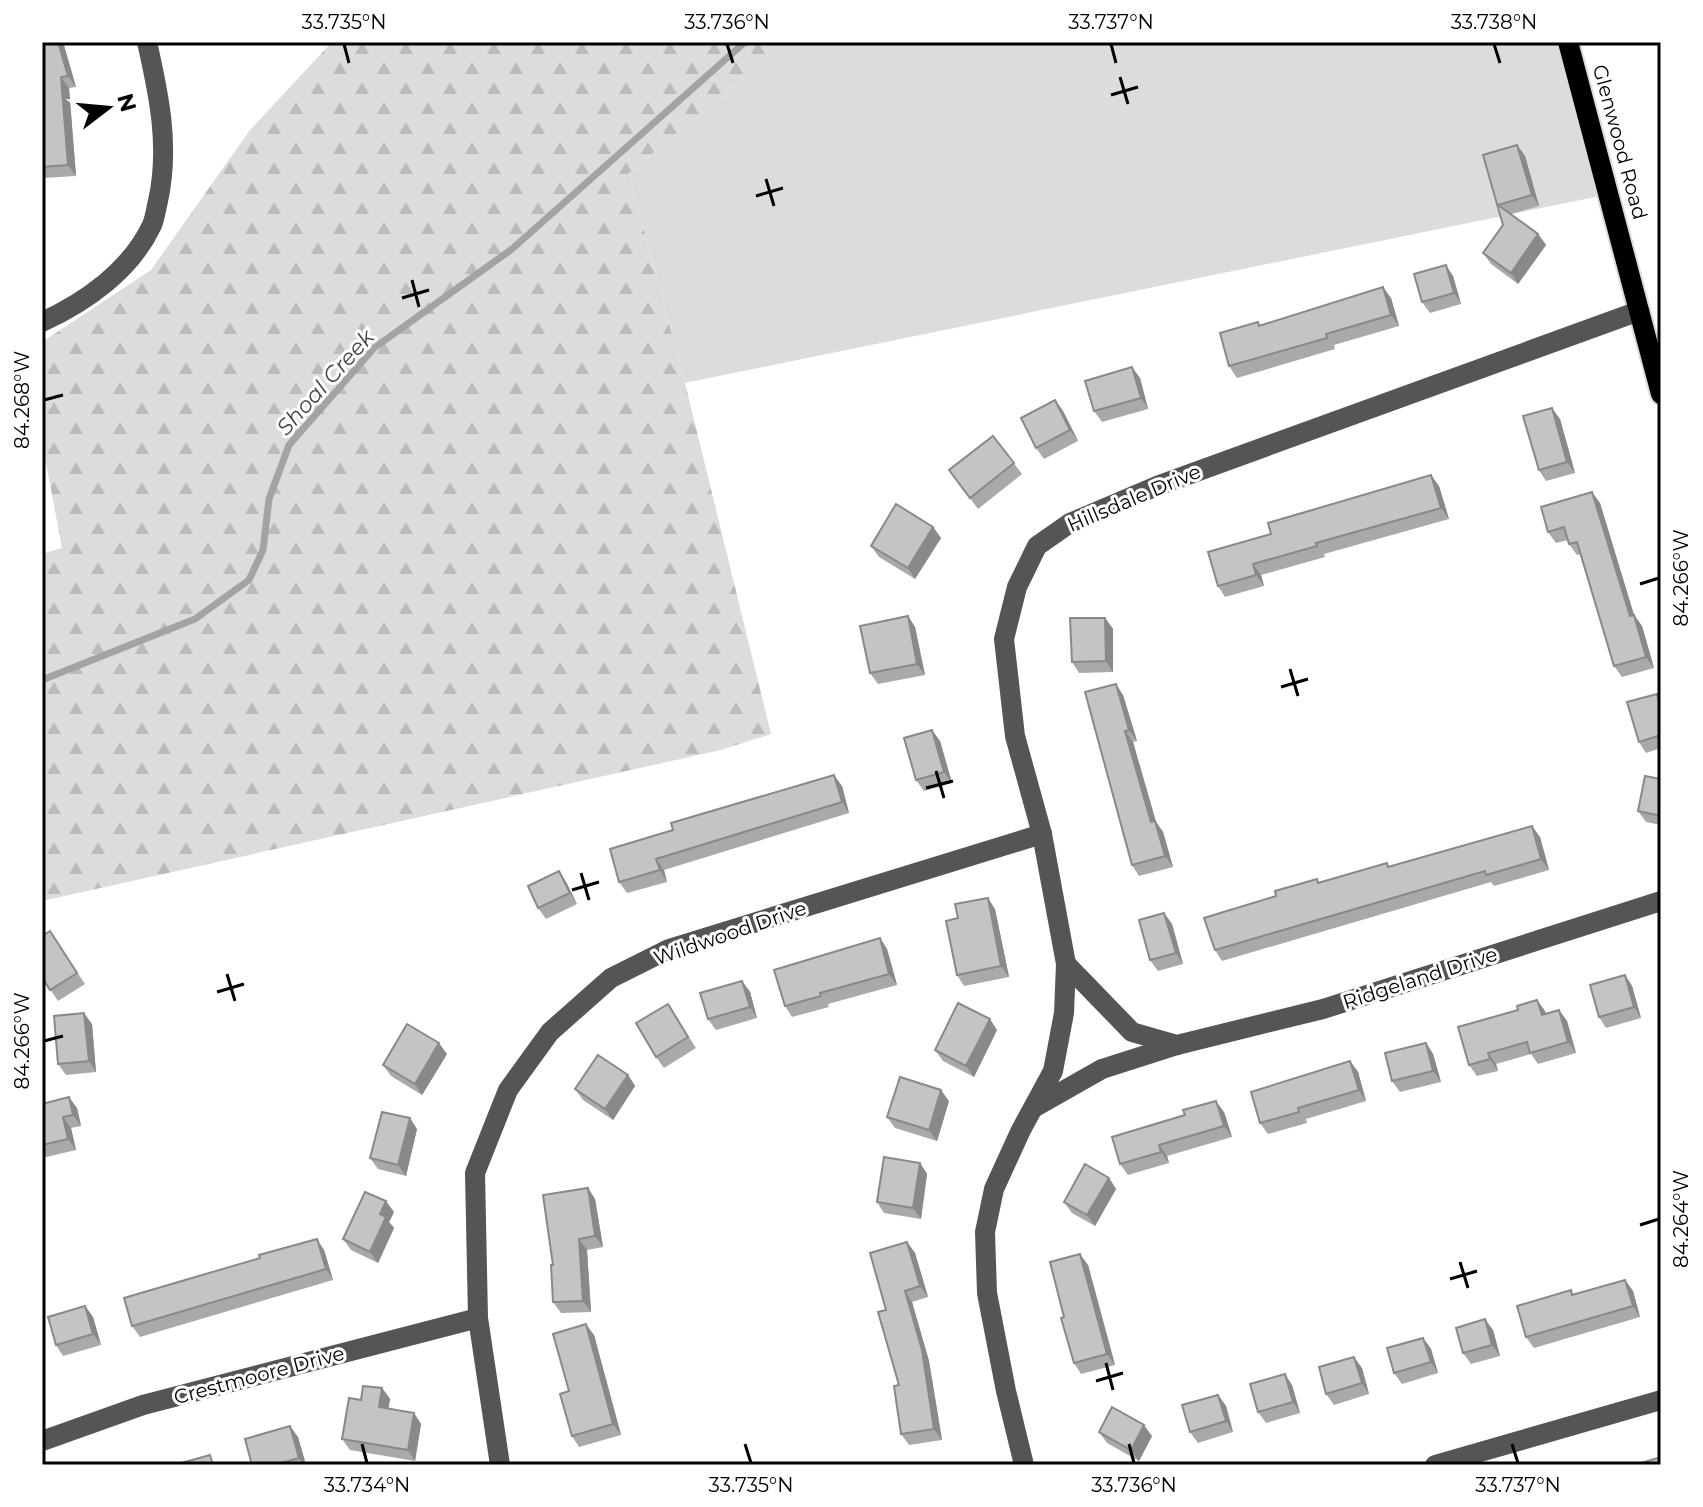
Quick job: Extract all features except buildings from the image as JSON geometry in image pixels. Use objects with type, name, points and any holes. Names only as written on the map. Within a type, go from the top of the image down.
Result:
[{"type":"main road","name":"Glenwood Road","points":[[1568,42],[1639,311],[1656,354],[1661,394]]},
{"type":"street","points":[[42,322],[87,299],[112,277],[134,252],[152,224],[164,159],[159,93],[147,42]]},
{"type":"street","name":"Hillsdale Drive","points":[[1066,964],[1042,834],[1015,736],[1004,639],[1017,587],[1037,546],[1070,523],[1157,486],[1639,311]]},
{"type":"street","name":"Wildwood Drive","points":[[500,1465],[478,1318],[475,1173],[508,1090],[550,1032],[611,978],[669,949],[1042,834]]},
{"type":"street","name":"Ridgeland Drive","points":[[1035,1107],[1102,1069],[1177,1045],[1323,1009],[1661,901]]},
{"type":"street","points":[[1024,1465],[987,1293],[985,1232],[994,1189],[1053,1071],[1064,1013],[1066,964]]},
{"type":"street","name":"Ridgeland Drive","points":[[1066,964],[1132,1032],[1177,1045]]},
{"type":"street","name":"Crestmoore Drive","points":[[42,1441],[143,1405],[478,1318]]},
{"type":"street","points":[[1435,1465],[1661,1400]]},
{"type":"green space","points":[[332,42],[789,42],[629,173],[685,383],[771,734],[721,750],[42,901],[42,554],[62,548],[42,441],[42,342],[151,270],[250,130]]},
{"type":"green space","points":[[789,42],[1570,42],[1610,194],[685,383],[629,173]]},
{"type":"waterway","name":"Shoal Creek","points":[[42,680],[195,619],[249,580],[263,550],[269,499],[289,445],[374,348],[512,249],[745,42]]}]
